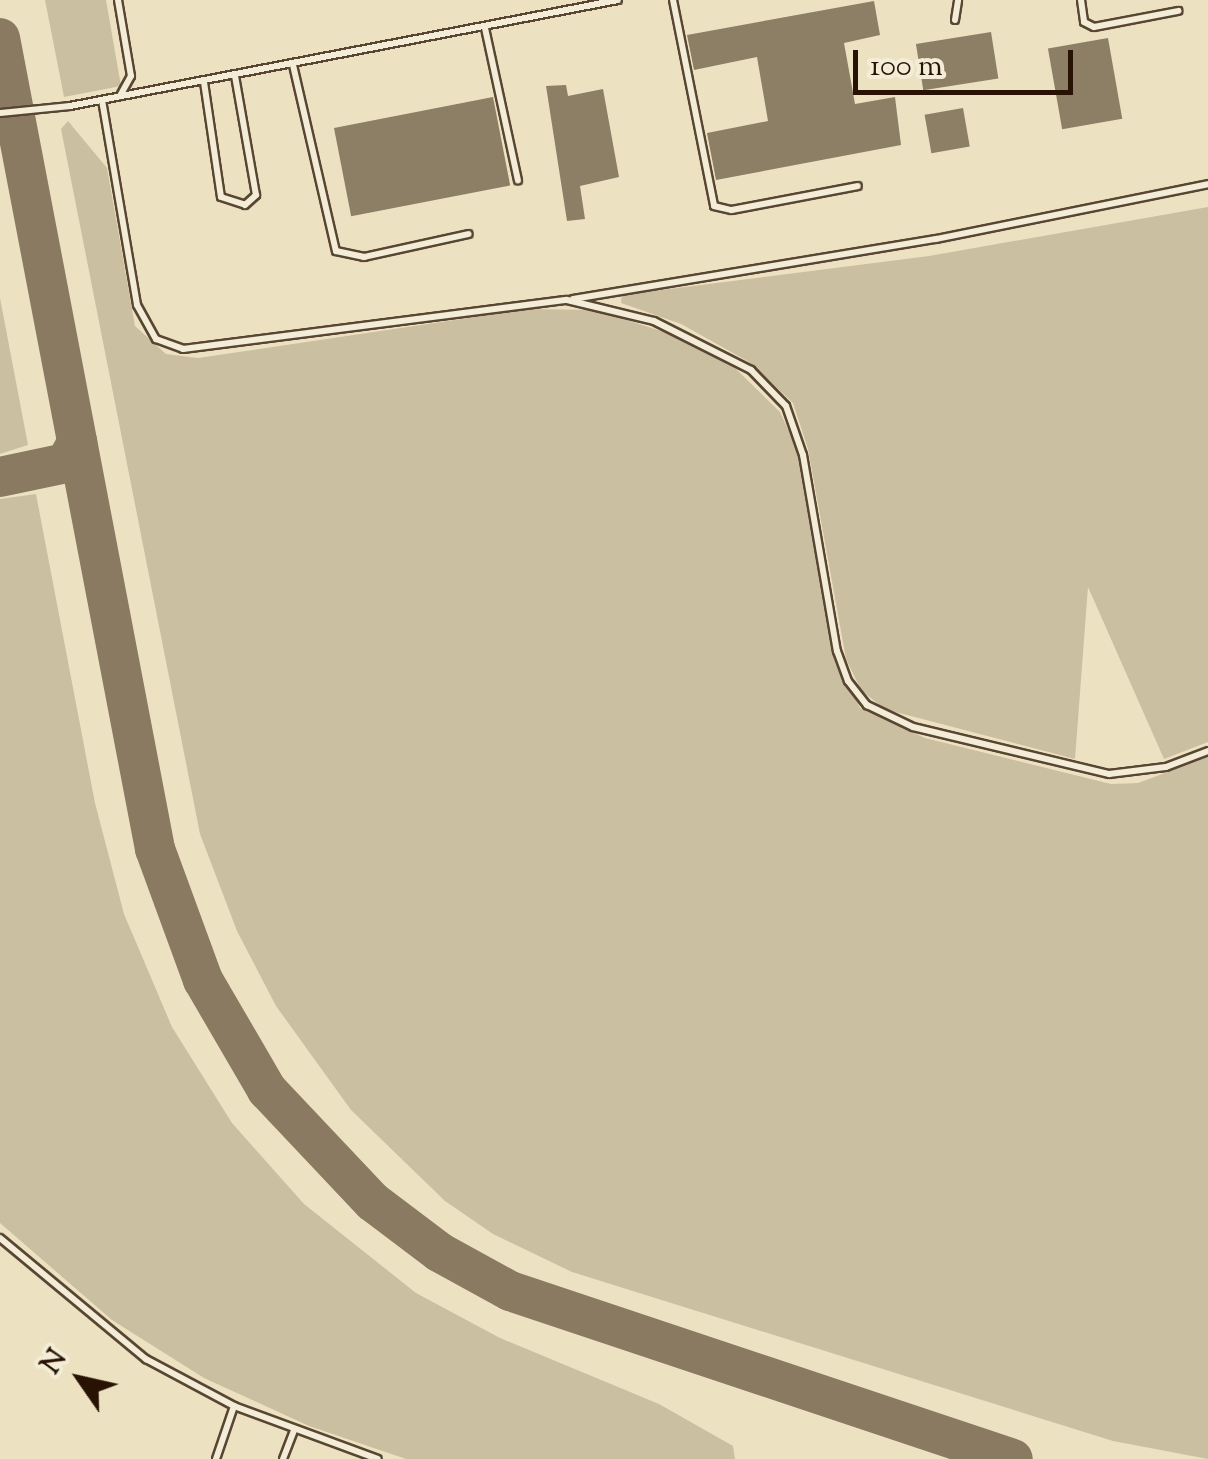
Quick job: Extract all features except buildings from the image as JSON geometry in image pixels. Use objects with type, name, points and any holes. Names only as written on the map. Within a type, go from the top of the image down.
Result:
[{"type":"lane","points":[[118,0],[131,76],[120,97]]},
{"type":"lane","points":[[0,113],[204,82],[618,0]]},
{"type":"lane","points":[[673,0],[714,206],[732,210],[858,186]]},
{"type":"lane","points":[[955,20],[958,0]]},
{"type":"lane","points":[[1081,0],[1084,22],[1094,27],[1178,11]]},
{"type":"lane","points":[[485,28],[518,180]]},
{"type":"lane","points":[[293,65],[336,251],[364,257],[469,234]]},
{"type":"lane","points":[[204,82],[221,197],[245,205],[256,195],[234,76]]},
{"type":"lane","points":[[102,100],[137,305],[145,327],[170,346],[567,300],[936,239],[1208,184]]},
{"type":"lane","points":[[567,300],[686,334],[751,370],[786,406],[804,455],[837,651],[848,681],[867,705],[912,727],[1109,774],[1166,767],[1208,750]]},
{"type":"lane","points":[[0,1238],[116,1337],[234,1406],[376,1459]]},
{"type":"lane","points":[[216,1459],[234,1406]]},
{"type":"lane","points":[[283,1459],[294,1430]]},
{"type":"shaded area","points":[[45,0],[106,0],[121,86],[64,97]]},
{"type":"shaded area","points":[[68,121],[107,168],[135,326],[166,354],[198,358],[528,309],[596,310],[664,332],[736,369],[780,412],[800,455],[831,645],[860,708],[925,738],[1111,784],[1138,783],[1208,757],[1208,1459],[1113,1441],[572,1272],[493,1234],[445,1201],[351,1110],[276,1006],[237,931],[200,834],[61,129]]},
{"type":"shaded area","points":[[1208,207],[1208,742],[1164,759],[1088,587],[1075,759],[884,709],[861,690],[846,659],[808,449],[793,403],[749,362],[681,324],[621,303],[622,295],[929,256]]},
{"type":"shaded area","points":[[0,298],[28,445],[0,454]]},
{"type":"shaded area","points":[[36,494],[95,803],[124,914],[172,1027],[232,1123],[304,1204],[416,1293],[500,1338],[659,1404],[733,1446],[735,1459],[406,1459],[309,1426],[204,1378],[112,1320],[0,1223],[0,499]]},
{"type":"taxiway","points":[[0,38],[155,849],[203,980],[267,1090],[373,1202],[439,1252],[510,1291],[1013,1459]]},
{"type":"taxiway","points":[[0,477],[66,463],[77,442]]}]
